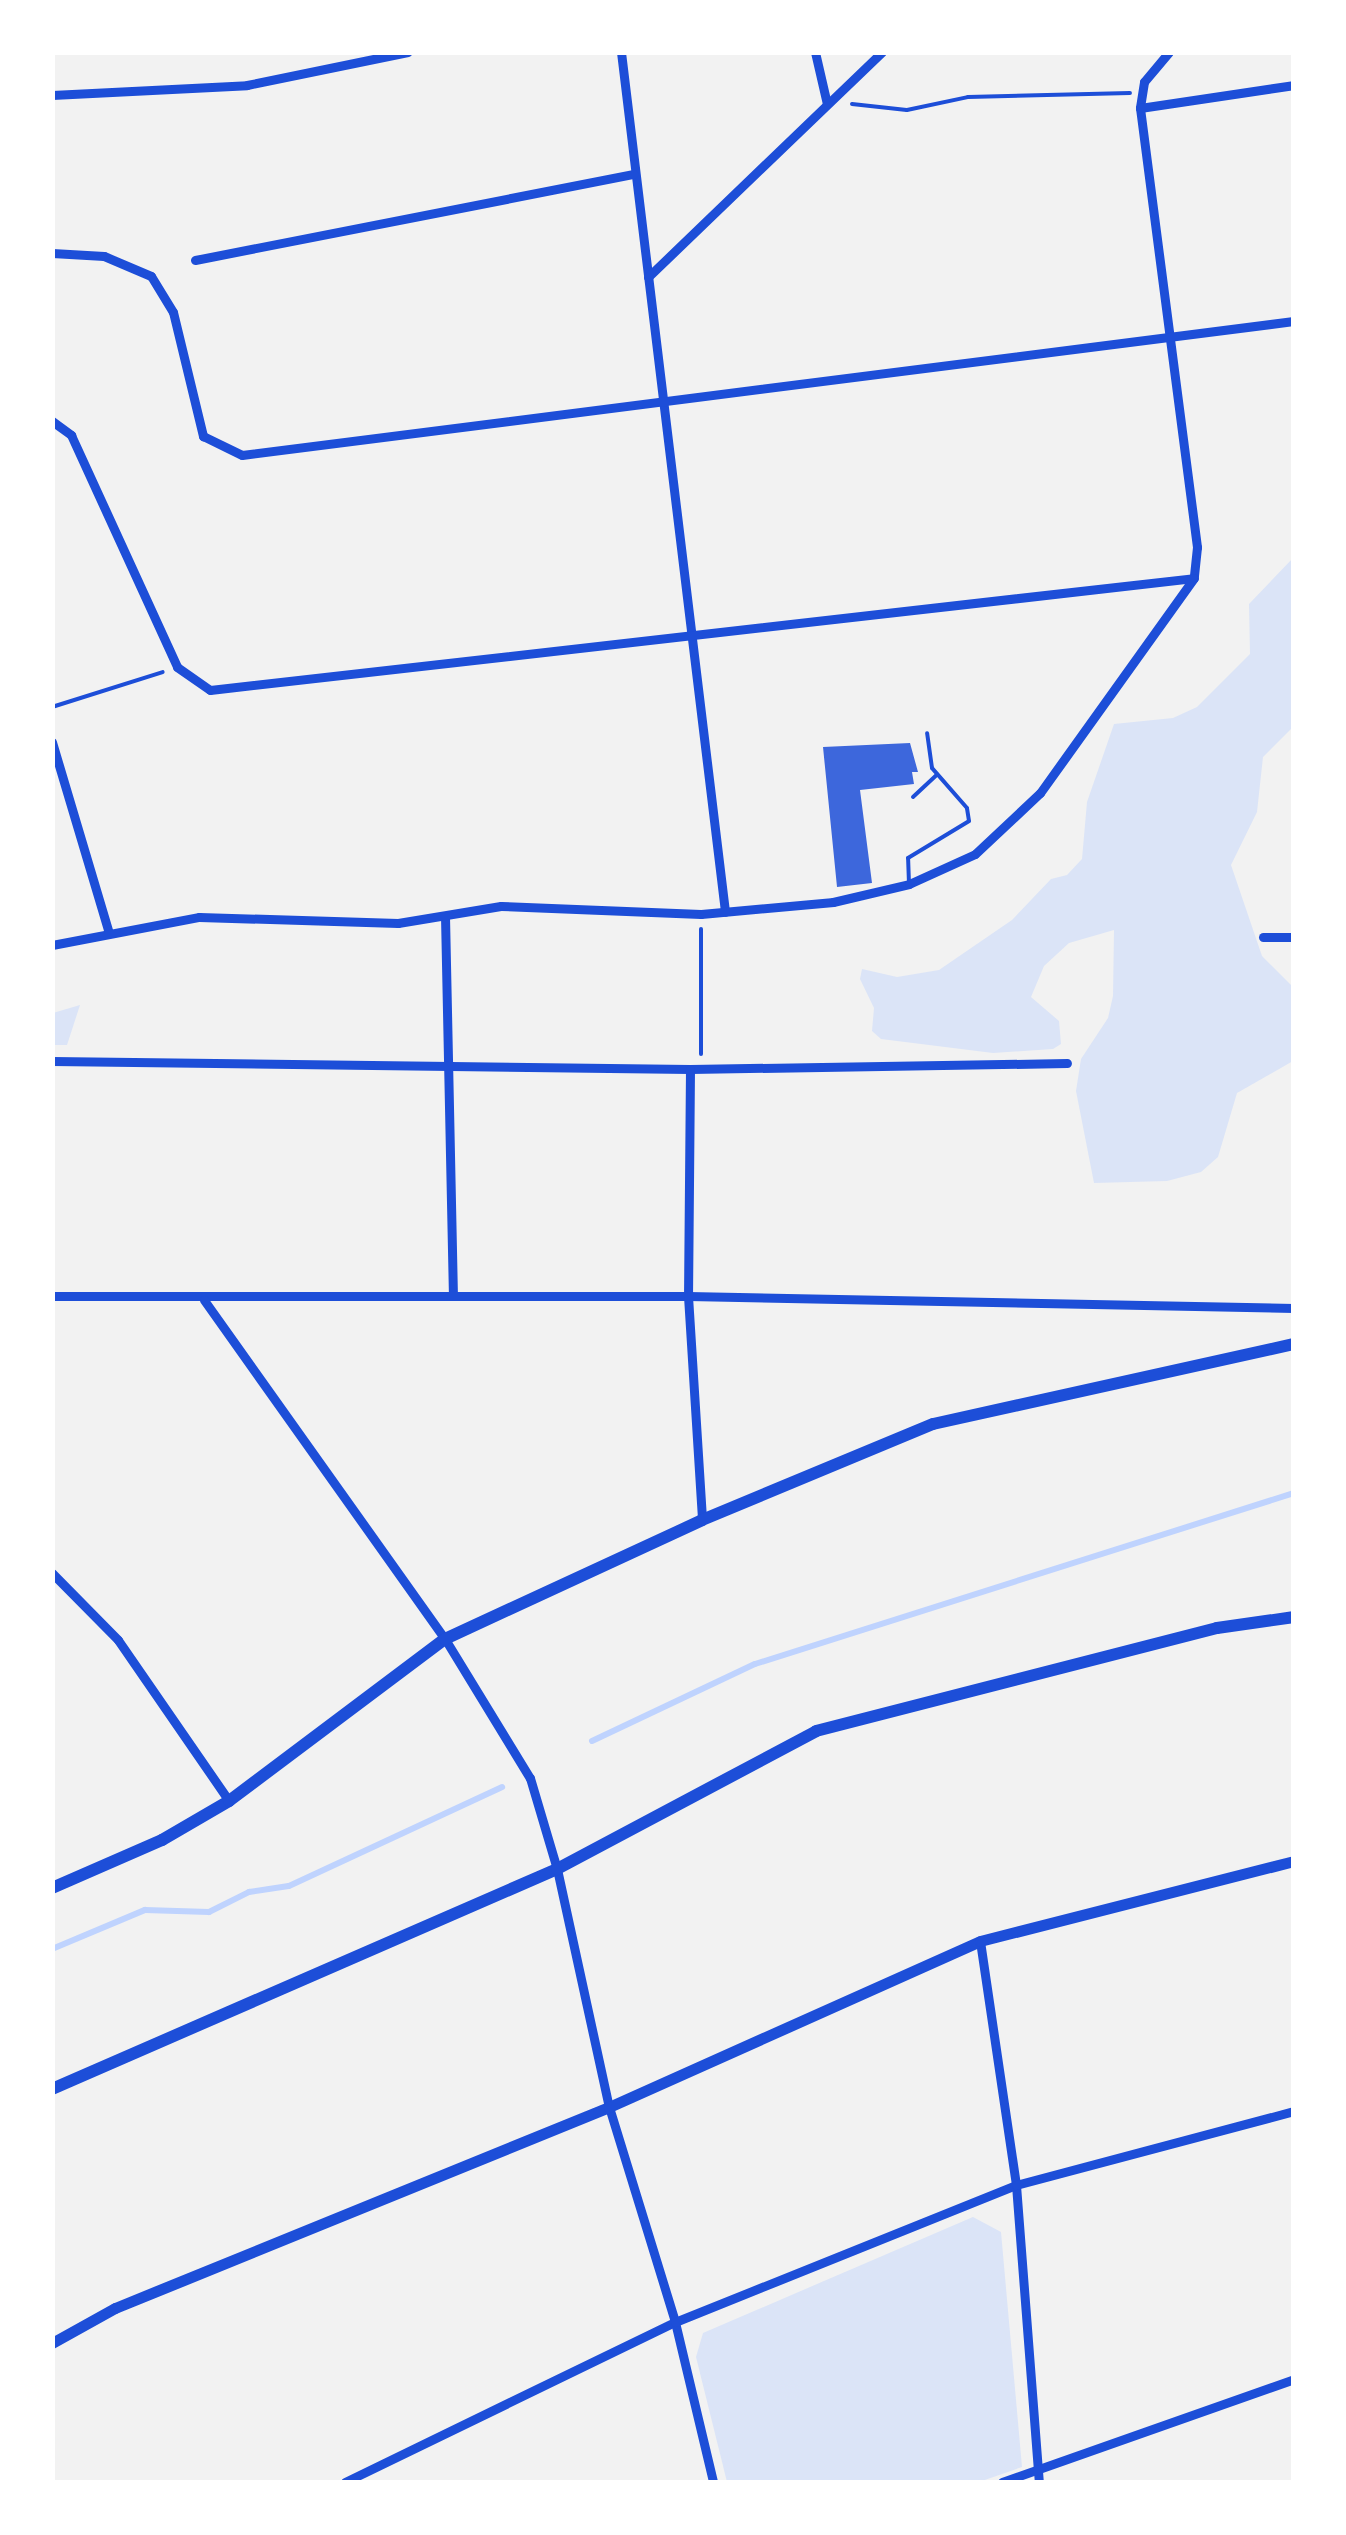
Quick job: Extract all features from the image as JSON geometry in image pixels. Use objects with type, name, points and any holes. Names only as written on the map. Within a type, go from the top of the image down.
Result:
[{"type":"main road","points":[[52,1888],[162,1840],[229,1801],[444,1639],[702,1520],[934,1424],[1294,1344]]},
{"type":"main road","points":[[52,2089],[557,1869],[816,1731],[1217,1628],[1294,1617]]},
{"type":"street","points":[[52,95],[247,85],[408,52]]},
{"type":"street","points":[[621,52],[726,912]]},
{"type":"street","points":[[815,52],[830,102]]},
{"type":"street","points":[[648,277],[882,52]]},
{"type":"street","points":[[52,945],[199,917],[398,923],[501,906],[701,914],[832,902],[909,884],[975,854],[1040,794],[1194,578],[1196,547],[1165,336],[1140,108],[1140,95],[1169,52]]},
{"type":"street","points":[[1140,108],[1294,85]]},
{"type":"street","points":[[195,260],[634,174]]},
{"type":"street","points":[[52,254],[104,256],[151,276],[173,312],[203,436],[242,455],[662,406],[1294,320]]},
{"type":"street","points":[[52,421],[71,434],[178,667],[210,690],[232,692],[1194,578]]},
{"type":"street","points":[[52,742],[109,933]]},
{"type":"street","points":[[445,916],[452,1296]]},
{"type":"street","points":[[1263,937],[1294,937]]},
{"type":"street","points":[[52,1061],[695,1069],[1067,1063]]},
{"type":"street","points":[[695,1069],[688,1296],[702,1520]]},
{"type":"street","points":[[52,1296],[204,1300],[688,1296],[1294,1308]]},
{"type":"street","points":[[204,1300],[444,1639],[530,1778],[557,1869],[609,2106],[675,2322],[713,2482]]},
{"type":"street","points":[[52,1572],[118,1640],[229,1801]]},
{"type":"street","points":[[52,2343],[114,2308],[609,2106],[980,1941],[1294,1861]]},
{"type":"street","points":[[980,1941],[1016,2186],[1039,2482]]},
{"type":"street","points":[[350,2481],[675,2322],[1016,2186],[1294,2111]]},
{"type":"street","points":[[1002,2482],[1294,2378]]},
{"type":"lane","points":[[909,884],[911,856],[969,820],[967,808],[937,776],[927,733]]},
{"type":"lane","points":[[912,797],[937,776]]},
{"type":"path","points":[[830,102],[907,110],[968,97],[1140,95]]},
{"type":"path","points":[[52,708],[178,667]]},
{"type":"path","points":[[695,1069],[701,914]]},
{"type":"shaded area","points":[[1293,558],[1293,727],[1263,757],[1257,812],[1231,865],[1262,956],[1293,987],[1293,1061],[1237,1093],[1218,1157],[1201,1172],[1167,1181],[1094,1183],[1076,1091],[1081,1059],[1108,1018],[1113,996],[1114,930],[1069,943],[1044,966],[1031,997],[1059,1021],[1061,1044],[1053,1049],[993,1053],[881,1039],[872,1031],[874,1008],[860,979],[862,969],[897,977],[939,970],[1012,920],[1051,879],[1067,875],[1082,859],[1087,802],[1114,724],[1173,718],[1197,707],[1250,654],[1249,604]]},
{"type":"shaded area","points":[[80,1005],[67,1045],[53,1045],[53,1013]]},
{"type":"shaded area","points":[[973,2217],[1001,2232],[1022,2467],[979,2482],[727,2482],[696,2357],[703,2333]]},
{"type":"building","points":[[910,743],[918,772],[912,772],[914,784],[860,790],[872,883],[837,887],[823,747]]},
{"type":"waterway","points":[[592,1741],[755,1664],[1294,1493]]},
{"type":"waterway","points":[[52,1949],[145,1910],[209,1912],[249,1892],[289,1886],[502,1787]]}]
